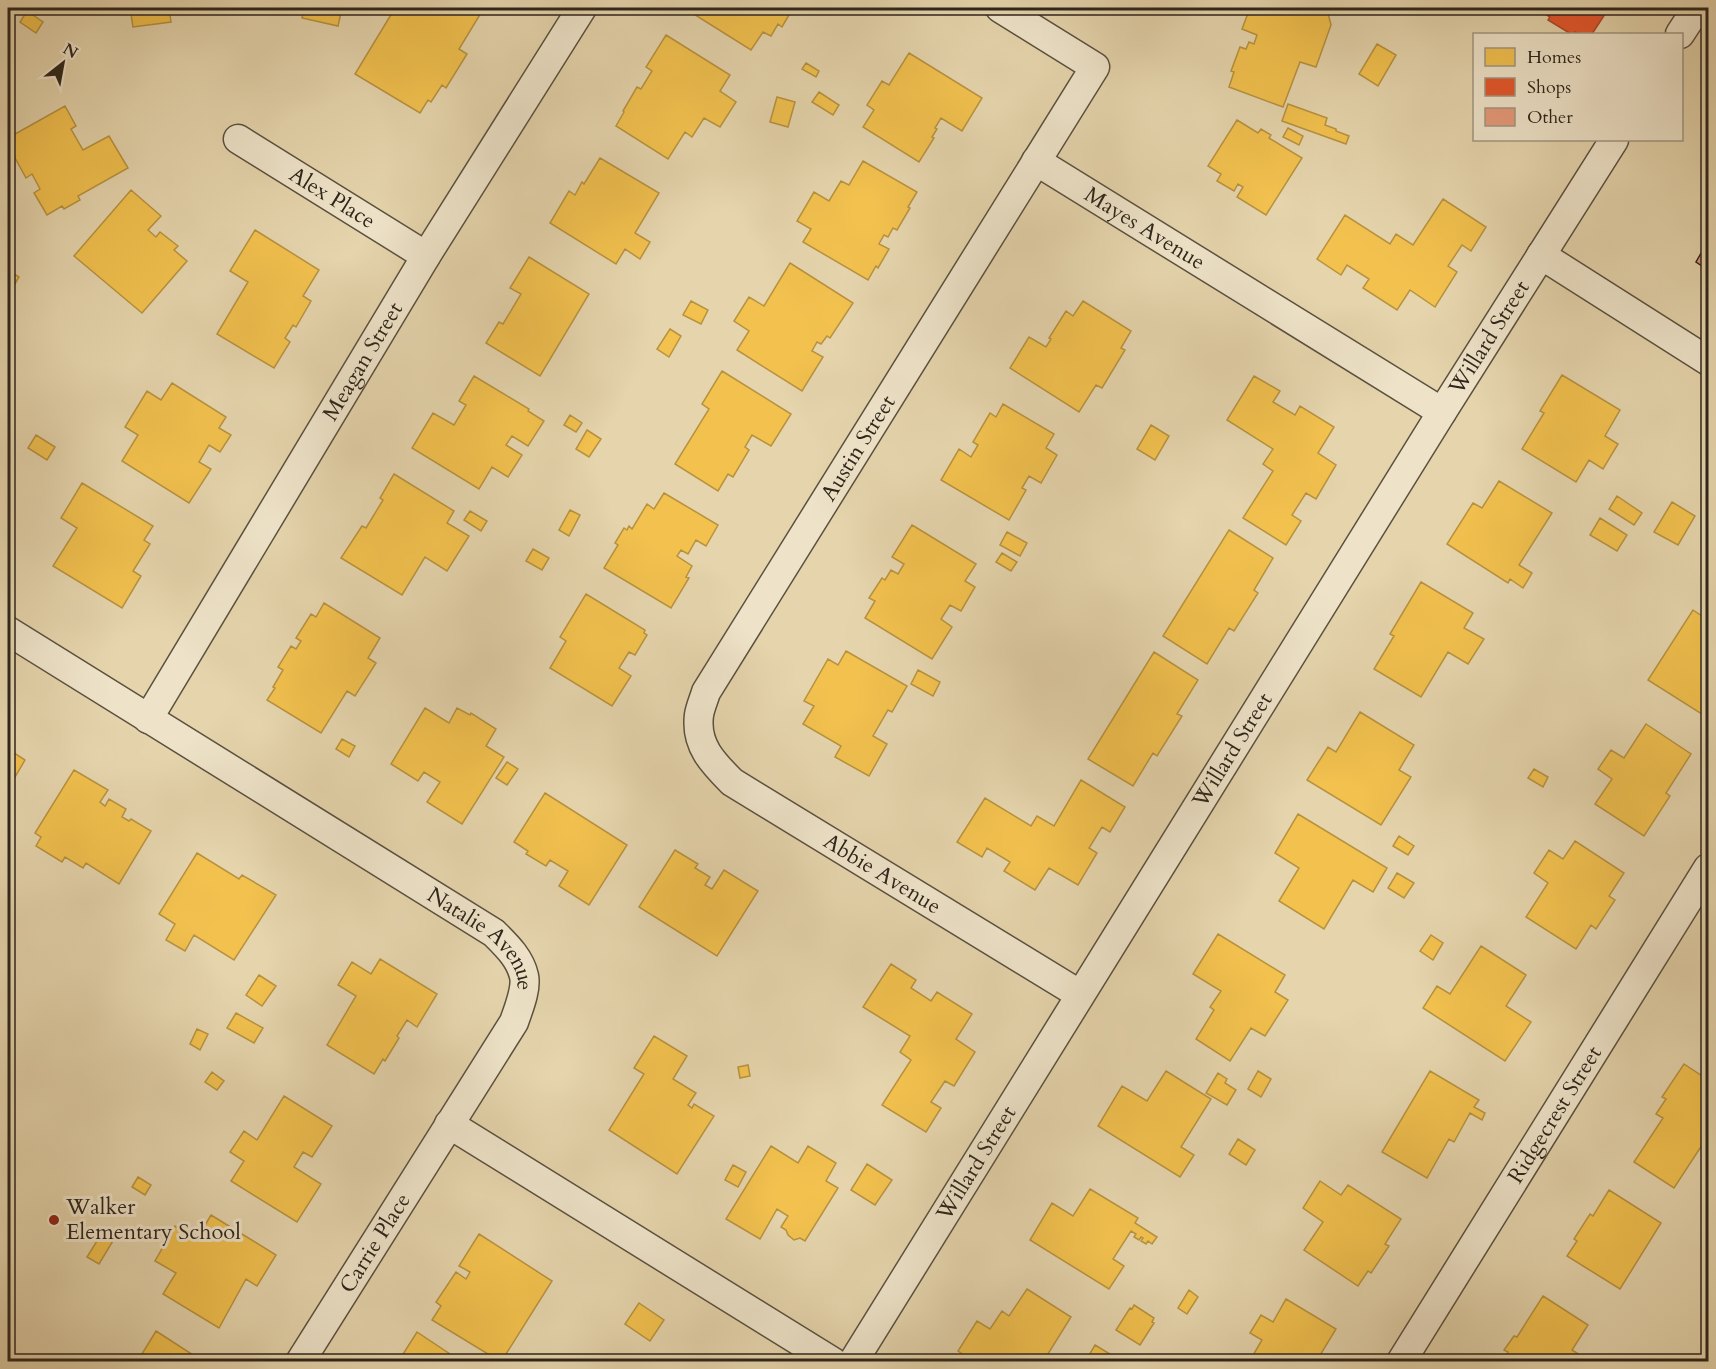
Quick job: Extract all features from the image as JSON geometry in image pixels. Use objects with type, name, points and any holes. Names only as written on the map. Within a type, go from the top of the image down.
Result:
[{"type":"street","name":"Meagan Street","points":[[148,719],[426,256],[582,8]]},
{"type":"street","points":[[1000,8],[1095,67],[1036,161]]},
{"type":"street","points":[[1681,33],[1697,8]]},
{"type":"street","name":"Alex Place","points":[[238,139],[426,256]]},
{"type":"street","name":"Willard Street","points":[[853,1362],[1079,994],[1613,141]]},
{"type":"street","name":"Mayes Avenue","points":[[1036,161],[1442,412]]},
{"type":"street","name":"Austin Street","points":[[700,741],[699,715],[706,692],[1036,161]]},
{"type":"street","points":[[1541,255],[1708,361]]},
{"type":"street","name":"Natalie Avenue","points":[[8,632],[494,933],[514,954],[524,977],[522,1000],[514,1022],[450,1124]]},
{"type":"street","name":"Abbie Avenue","points":[[700,741],[712,762],[732,782],[1079,994]]},
{"type":"street","name":"Ridgecrest Street","points":[[1401,1362],[1708,868]]},
{"type":"street","points":[[450,1124],[834,1362]]},
{"type":"street","name":"Carrie Place","points":[[300,1362],[450,1124]]},
{"type":"building: Homes","points":[[130,8],[169,8],[171,22],[133,27]]},
{"type":"building: Homes","points":[[304,8],[342,8],[338,26],[302,18]]},
{"type":"building: Homes","points":[[395,8],[484,8],[459,49],[467,54],[446,88],[442,85],[431,102],[428,100],[420,113],[355,74]]},
{"type":"building: Homes","points":[[684,8],[787,8],[789,9],[786,13],[789,15],[782,27],[778,24],[771,36],[763,32],[751,50]]},
{"type":"building: Homes","points":[[1250,8],[1322,8],[1328,13],[1331,25],[1316,67],[1300,62],[1283,107],[1229,87],[1234,72],[1231,71],[1240,47],[1246,49],[1249,42],[1254,44],[1257,35],[1242,29]]},
{"type":"building: Homes","points":[[27,11],[43,22],[36,33],[20,22]]},
{"type":"building: Homes","points":[[666,35],[730,75],[720,91],[736,102],[720,127],[704,118],[692,137],[685,132],[668,159],[616,126],[637,87],[641,89],[652,71],[646,67]]},
{"type":"building: Homes","points":[[1377,44],[1396,55],[1378,86],[1359,74]]},
{"type":"building: Homes","points":[[909,53],[982,98],[962,131],[941,118],[935,128],[937,129],[932,137],[934,138],[919,162],[863,127],[874,110],[867,105],[882,81],[889,85]]},
{"type":"building: Homes","points":[[806,63],[819,71],[816,77],[802,69]]},
{"type":"building: Homes","points":[[819,92],[839,105],[833,115],[812,102]]},
{"type":"building: Homes","points":[[777,97],[795,102],[788,127],[770,122]]},
{"type":"building: Homes","points":[[1288,104],[1327,118],[1325,125],[1349,136],[1346,144],[1282,121]]},
{"type":"building: Homes","points":[[65,106],[76,126],[71,129],[83,150],[109,136],[128,168],[78,196],[80,200],[64,209],[62,206],[47,215],[34,193],[40,189],[32,174],[26,178],[8,145],[8,138]]},
{"type":"building: Homes","points":[[1237,120],[1258,133],[1261,129],[1271,135],[1269,138],[1302,158],[1266,215],[1237,197],[1243,187],[1238,184],[1234,191],[1217,181],[1221,174],[1208,166]]},
{"type":"building: Homes","points":[[1288,128],[1303,136],[1299,145],[1283,137]]},
{"type":"building: Homes","points":[[600,158],[659,193],[635,233],[650,242],[640,259],[625,249],[616,264],[550,223],[569,191],[575,195]]},
{"type":"building: Homes","points":[[863,161],[917,192],[897,230],[893,228],[888,237],[884,235],[879,244],[889,249],[868,280],[803,242],[811,229],[797,221],[814,192],[829,201],[841,181],[849,185]]},
{"type":"building: Homes","points":[[131,190],[161,216],[148,230],[156,237],[160,232],[178,246],[174,250],[187,261],[142,313],[74,256]]},
{"type":"building: Homes","points":[[1443,199],[1486,227],[1471,251],[1462,245],[1448,266],[1457,272],[1435,307],[1410,290],[1397,310],[1363,288],[1369,279],[1347,265],[1341,275],[1317,259],[1345,215],[1390,244],[1396,234],[1413,245]]},
{"type":"building: Homes","points":[[255,230],[319,270],[303,296],[311,301],[296,327],[293,325],[285,338],[290,342],[274,368],[217,334],[248,282],[230,271]]},
{"type":"building: Homes","points":[[529,257],[589,294],[540,376],[486,343],[499,322],[503,324],[521,294],[510,288]]},
{"type":"building: Homes","points":[[790,263],[853,303],[830,338],[827,336],[821,344],[817,342],[812,351],[823,357],[802,391],[737,350],[749,331],[734,321],[749,297],[764,306]]},
{"type":"building: Homes","points":[[8,270],[19,277],[8,296]]},
{"type":"building: Homes","points":[[691,301],[708,310],[701,324],[683,315]]},
{"type":"building: Homes","points":[[1083,301],[1131,331],[1121,348],[1125,350],[1102,388],[1096,385],[1079,412],[1010,368],[1029,337],[1046,347],[1066,311],[1073,316]]},
{"type":"building: Homes","points":[[670,329],[681,336],[669,357],[657,349]]},
{"type":"building: Homes","points":[[722,371],[791,414],[771,446],[752,435],[745,447],[749,450],[733,477],[728,474],[718,491],[675,464],[709,409],[702,404]]},
{"type":"building: Homes","points":[[1562,375],[1620,410],[1605,436],[1618,444],[1603,469],[1589,460],[1576,482],[1522,449],[1544,413],[1540,411]]},
{"type":"building: Homes","points":[[474,376],[529,409],[528,411],[544,421],[528,446],[512,436],[506,445],[522,455],[508,477],[492,467],[479,489],[412,448],[433,413],[454,425],[466,405],[459,401]]},
{"type":"building: Homes","points":[[1254,376],[1280,391],[1273,402],[1295,415],[1300,406],[1334,427],[1318,453],[1336,465],[1316,499],[1306,493],[1292,515],[1301,521],[1286,545],[1243,518],[1273,471],[1263,464],[1273,449],[1227,420]]},
{"type":"building: Homes","points":[[172,383],[226,417],[219,428],[231,435],[220,452],[209,445],[199,462],[211,469],[189,503],[122,461],[138,435],[125,427],[147,391],[161,400]]},
{"type":"building: Homes","points":[[1003,404],[1054,434],[1046,448],[1057,455],[1041,483],[1029,476],[1022,488],[1026,490],[1009,520],[941,480],[959,449],[971,457],[978,445],[973,442],[990,413],[996,417]]},
{"type":"building: Homes","points":[[570,415],[582,423],[576,432],[564,425]]},
{"type":"building: Homes","points":[[1151,425],[1169,436],[1155,460],[1137,449]]},
{"type":"building: Homes","points":[[587,430],[601,439],[589,457],[576,449]]},
{"type":"building: Homes","points":[[36,435],[55,447],[47,460],[28,448]]},
{"type":"building: Homes","points":[[394,474],[454,511],[447,523],[469,536],[447,571],[425,557],[402,595],[341,558],[362,526],[366,528],[383,500],[380,498]]},
{"type":"building: Homes","points":[[1499,481],[1552,513],[1519,565],[1532,573],[1523,588],[1510,579],[1508,583],[1447,544],[1473,503],[1482,508]]},
{"type":"building: Homes","points":[[82,483],[153,526],[144,540],[150,544],[133,571],[141,576],[122,608],[53,566],[77,528],[61,518]]},
{"type":"building: Homes","points":[[664,493],[718,525],[706,546],[696,540],[688,554],[681,550],[677,556],[692,566],[686,577],[689,578],[671,608],[604,568],[618,545],[615,543],[624,528],[627,530],[629,526],[632,529],[647,504],[654,509]]},
{"type":"building: Homes","points":[[1617,496],[1642,513],[1634,525],[1609,509]]},
{"type":"building: Homes","points":[[1672,502],[1695,516],[1678,545],[1654,532]]},
{"type":"building: Homes","points":[[570,510],[580,515],[569,536],[559,530]]},
{"type":"building: Homes","points":[[470,511],[487,521],[481,531],[464,520]]},
{"type":"building: Homes","points":[[1600,518],[1627,535],[1617,551],[1590,535]]},
{"type":"building: Homes","points":[[912,525],[976,564],[965,581],[975,587],[961,611],[950,605],[941,619],[952,627],[932,659],[865,618],[875,601],[869,598],[882,578],[885,580],[891,570],[898,574],[904,564],[892,557]]},
{"type":"building: Homes","points":[[1229,530],[1273,558],[1254,590],[1258,593],[1234,631],[1229,628],[1207,664],[1163,636]]},
{"type":"building: Homes","points":[[1007,532],[1027,543],[1020,556],[1000,545]]},
{"type":"building: Homes","points":[[533,549],[549,558],[542,570],[526,561]]},
{"type":"building: Homes","points":[[1002,553],[1017,562],[1011,571],[996,562]]},
{"type":"building: Homes","points":[[1421,582],[1473,613],[1464,628],[1484,639],[1468,664],[1448,652],[1421,697],[1374,669],[1394,636],[1390,634]]},
{"type":"building: Homes","points":[[586,594],[645,630],[644,633],[647,635],[635,655],[629,652],[619,668],[631,676],[612,706],[550,668],[566,641],[560,637]]},
{"type":"building: Homes","points":[[324,603],[380,638],[368,658],[376,663],[355,696],[347,691],[321,733],[267,700],[283,670],[278,667],[291,646],[296,649],[301,641],[296,638],[311,614],[316,617]]},
{"type":"building: Homes","points":[[1693,610],[1708,620],[1708,718],[1648,680]]},
{"type":"building: Homes","points":[[846,651],[907,686],[892,712],[888,710],[873,736],[887,744],[869,776],[835,757],[841,746],[803,724],[814,706],[804,701],[828,659],[838,665]]},
{"type":"building: Homes","points":[[1154,652],[1198,680],[1177,714],[1182,716],[1157,756],[1153,753],[1133,786],[1088,759]]},
{"type":"building: Homes","points":[[918,670],[940,682],[933,696],[911,684]]},
{"type":"building: Homes","points":[[425,708],[449,723],[457,708],[470,715],[471,713],[496,729],[486,746],[504,757],[462,824],[427,802],[440,782],[424,772],[418,781],[391,764]]},
{"type":"building: Homes","points":[[1360,712],[1414,745],[1399,770],[1411,777],[1381,825],[1307,780],[1328,747],[1336,752]]},
{"type":"building: Homes","points":[[1646,724],[1691,754],[1666,793],[1670,796],[1644,836],[1595,804],[1612,779],[1598,769],[1611,750],[1624,758]]},
{"type":"building: Homes","points":[[342,739],[355,746],[349,757],[336,749]]},
{"type":"building: Homes","points":[[8,741],[14,745],[11,751],[25,760],[8,789]]},
{"type":"building: Homes","points":[[507,762],[518,769],[507,785],[496,778]]},
{"type":"building: Homes","points":[[1534,769],[1548,777],[1543,787],[1528,778]]},
{"type":"building: Homes","points":[[74,770],[108,790],[100,802],[105,806],[109,799],[126,809],[122,817],[129,821],[131,819],[151,831],[119,884],[86,863],[83,868],[65,857],[62,862],[36,846],[41,837],[35,833]]},
{"type":"building: Homes","points":[[1081,780],[1125,807],[1110,832],[1102,827],[1089,848],[1097,853],[1078,885],[1049,868],[1035,890],[1004,871],[1010,862],[987,848],[982,857],[957,842],[985,798],[1031,826],[1037,816],[1054,826]]},
{"type":"building: Homes","points":[[545,793],[627,845],[589,905],[559,886],[568,871],[550,860],[546,866],[526,854],[528,851],[514,842]]},
{"type":"building: Homes","points":[[1298,814],[1387,868],[1373,892],[1353,880],[1324,929],[1279,901],[1299,868],[1275,853]]},
{"type":"building: Homes","points":[[1399,836],[1414,846],[1408,855],[1393,846]]},
{"type":"building: Homes","points":[[1575,841],[1624,873],[1609,896],[1615,900],[1596,929],[1591,925],[1576,949],[1526,917],[1548,883],[1534,873],[1549,850],[1563,859]]},
{"type":"building: Homes","points":[[675,850],[698,864],[695,868],[710,877],[705,885],[712,889],[724,870],[758,891],[717,956],[639,907]]},
{"type":"building: Homes","points":[[197,853],[239,879],[242,875],[276,895],[234,960],[194,935],[185,951],[166,940],[175,924],[159,914]]},
{"type":"building: Homes","points":[[1397,873],[1414,883],[1404,898],[1388,888]]},
{"type":"building: Homes","points":[[1218,934],[1285,975],[1275,992],[1288,1000],[1265,1036],[1251,1028],[1230,1061],[1196,1039],[1214,1010],[1210,1007],[1221,991],[1193,974]]},
{"type":"building: Homes","points":[[1431,935],[1443,943],[1433,960],[1420,951]]},
{"type":"building: Homes","points":[[1481,946],[1526,975],[1506,1006],[1531,1022],[1505,1061],[1423,1008],[1437,986],[1450,994]]},
{"type":"building: Homes","points":[[380,959],[437,994],[417,1027],[407,1020],[385,1061],[383,1059],[374,1074],[327,1045],[356,996],[338,985],[352,962],[371,974]]},
{"type":"building: Homes","points":[[891,964],[916,980],[911,988],[931,1001],[937,992],[972,1014],[956,1039],[975,1052],[954,1086],[945,1081],[931,1102],[941,1108],[926,1132],[882,1105],[911,1060],[900,1052],[910,1036],[863,1007]]},
{"type":"building: Homes","points":[[259,975],[276,986],[262,1006],[246,995]]},
{"type":"building: Homes","points":[[236,1013],[263,1028],[254,1043],[227,1028]]},
{"type":"building: Homes","points":[[197,1029],[208,1034],[200,1050],[190,1044]]},
{"type":"building: Homes","points":[[654,1036],[687,1056],[673,1079],[696,1093],[688,1105],[692,1108],[694,1104],[714,1116],[677,1174],[609,1130],[644,1074],[634,1068]]},
{"type":"building: Homes","points":[[1684,1064],[1708,1080],[1708,1136],[1674,1188],[1634,1162],[1663,1118],[1656,1114],[1666,1099],[1662,1097]]},
{"type":"building: Homes","points":[[748,1065],[750,1076],[740,1078],[738,1067]]},
{"type":"building: Homes","points":[[1166,1071],[1211,1099],[1181,1147],[1194,1155],[1180,1177],[1098,1126],[1122,1086],[1147,1101]]},
{"type":"building: Homes","points":[[1258,1071],[1271,1079],[1261,1097],[1248,1089]]},
{"type":"building: Homes","points":[[1430,1071],[1479,1100],[1474,1107],[1485,1113],[1482,1120],[1470,1113],[1454,1142],[1449,1139],[1427,1178],[1382,1152]]},
{"type":"building: Homes","points":[[212,1072],[224,1081],[217,1090],[205,1082]]},
{"type":"building: Homes","points":[[1218,1073],[1227,1079],[1225,1083],[1236,1090],[1227,1105],[1206,1093]]},
{"type":"building: Homes","points":[[284,1096],[332,1126],[312,1157],[303,1152],[294,1167],[321,1184],[297,1222],[231,1181],[244,1161],[230,1152],[244,1131],[257,1140]]},
{"type":"building: Homes","points":[[1238,1139],[1255,1150],[1246,1165],[1229,1154]]},
{"type":"building: Homes","points":[[771,1146],[798,1163],[808,1146],[836,1163],[826,1181],[838,1188],[805,1241],[800,1238],[794,1240],[781,1227],[788,1216],[777,1209],[760,1239],[726,1219]]},
{"type":"building: Homes","points":[[867,1164],[892,1180],[875,1205],[851,1190]]},
{"type":"building: Homes","points":[[733,1165],[746,1172],[738,1187],[725,1180]]},
{"type":"building: Homes","points":[[138,1177],[151,1185],[145,1195],[132,1187]]},
{"type":"building: Homes","points":[[1320,1181],[1341,1195],[1348,1185],[1401,1219],[1385,1244],[1389,1246],[1371,1273],[1368,1271],[1358,1286],[1304,1250],[1323,1222],[1303,1208]]},
{"type":"building: Homes","points":[[1090,1189],[1138,1218],[1135,1223],[1157,1237],[1152,1244],[1148,1241],[1146,1244],[1141,1241],[1143,1238],[1139,1240],[1134,1237],[1136,1234],[1131,1231],[1113,1259],[1124,1266],[1109,1289],[1030,1240],[1052,1203],[1073,1216]]},
{"type":"building: Homes","points":[[1609,1190],[1661,1223],[1620,1289],[1567,1256],[1577,1241],[1574,1239],[1590,1214],[1593,1216]]},
{"type":"building: Homes","points":[[211,1215],[276,1255],[257,1286],[246,1279],[219,1328],[163,1294],[176,1273],[155,1261],[175,1226],[198,1237]]},
{"type":"building: Homes","points":[[105,1228],[116,1236],[99,1264],[87,1257]]},
{"type":"building: Homes","points":[[479,1234],[552,1281],[501,1362],[432,1320],[441,1306],[436,1302],[456,1272],[466,1279],[470,1272],[459,1266]]},
{"type":"building: Homes","points":[[1027,1289],[1071,1317],[1046,1357],[1052,1362],[974,1362],[958,1351],[977,1321],[990,1329],[1002,1311],[1009,1316]]},
{"type":"building: Homes","points":[[1189,1290],[1198,1297],[1187,1314],[1178,1308]]},
{"type":"building: Homes","points":[[1543,1296],[1588,1325],[1572,1350],[1583,1357],[1580,1362],[1502,1362],[1508,1352],[1504,1350],[1514,1336],[1517,1337]]},
{"type":"building: Homes","points":[[1286,1299],[1336,1329],[1316,1362],[1249,1362],[1262,1340],[1250,1333],[1261,1315],[1273,1322]]},
{"type":"building: Homes","points":[[639,1303],[664,1320],[650,1341],[625,1324]]},
{"type":"building: Homes","points":[[1134,1305],[1154,1318],[1152,1322],[1154,1323],[1140,1345],[1116,1330]]},
{"type":"building: Homes","points":[[156,1331],[204,1362],[137,1362]]},
{"type":"building: Homes","points":[[417,1332],[462,1362],[398,1362]]},
{"type":"building: Homes","points":[[1095,1345],[1123,1362],[1085,1362]]},
{"type":"building: Shops","points":[[1541,8],[1609,8],[1593,33],[1569,33],[1548,20],[1550,17],[1539,10]]},
{"type":"building: Other","points":[[1708,241],[1708,270],[1696,262]]},
{"type":"place","name":"Walker Elementary School","points":[[54,1220]]}]
